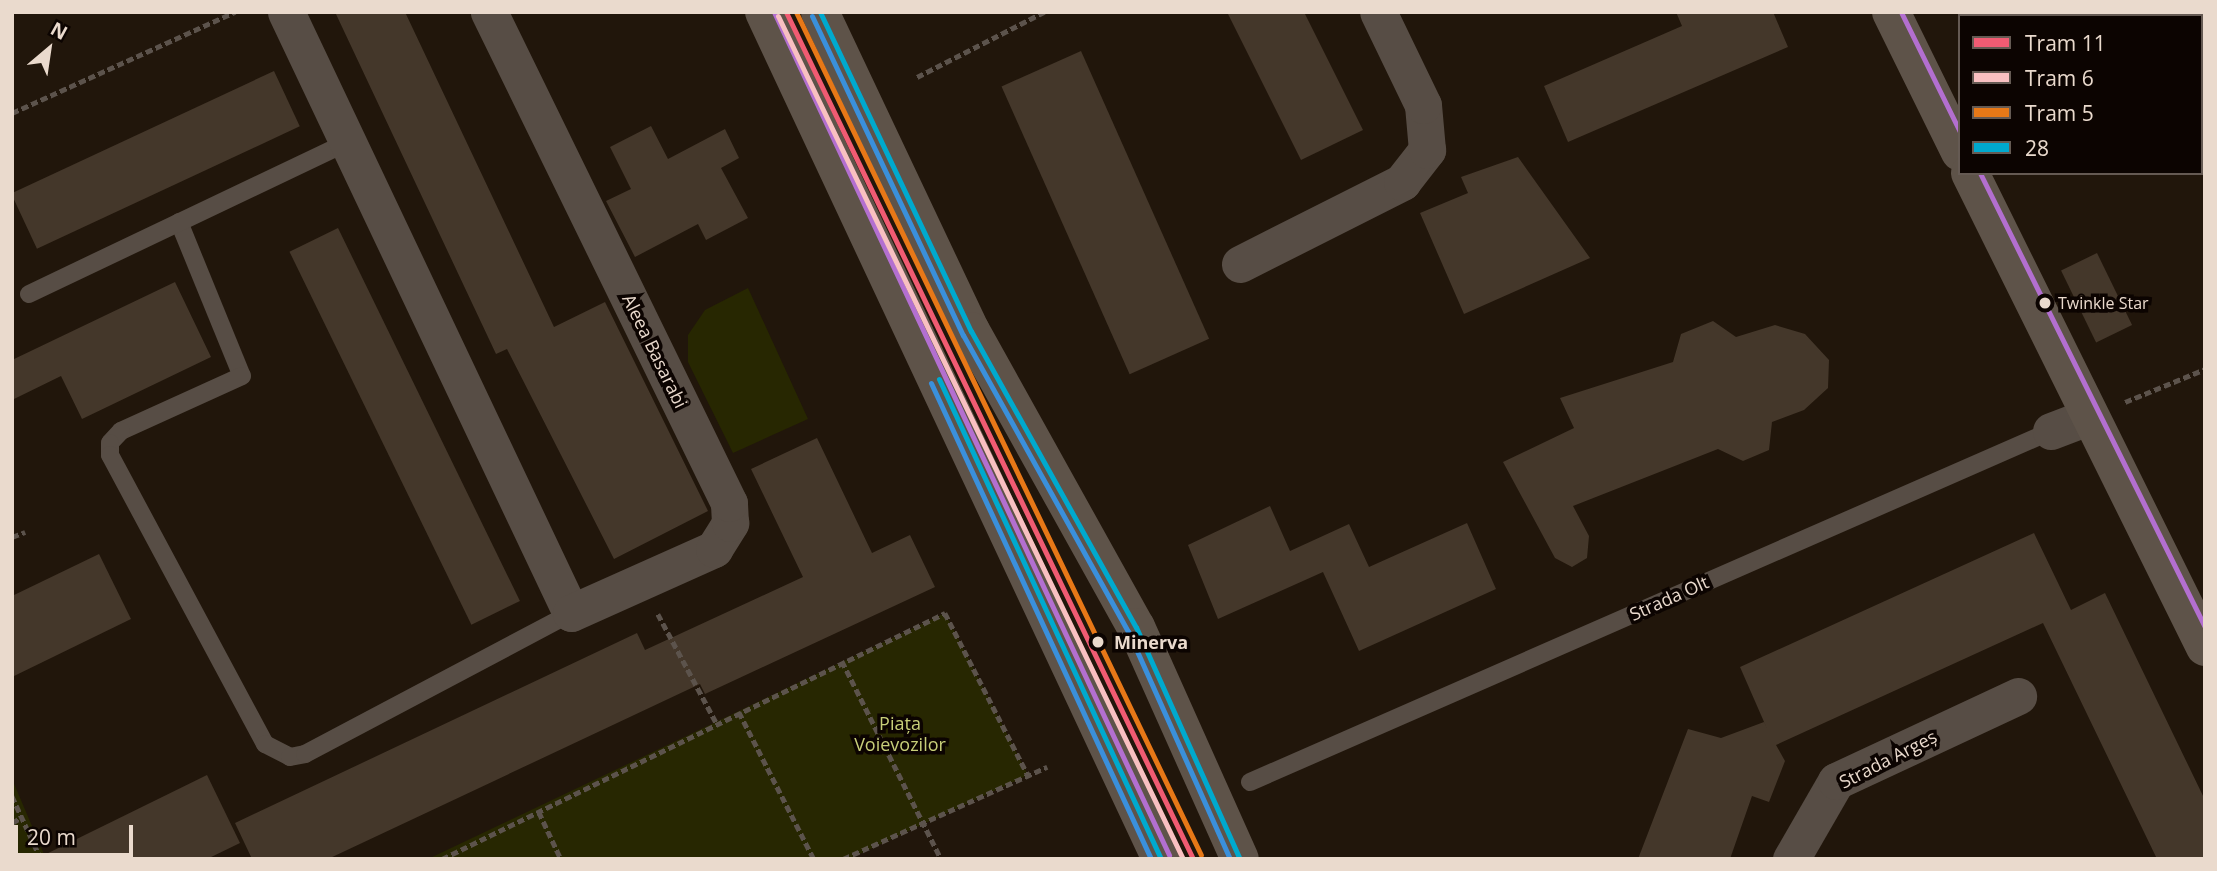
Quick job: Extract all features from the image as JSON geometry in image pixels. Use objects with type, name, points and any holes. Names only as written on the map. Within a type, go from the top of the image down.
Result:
[{"type":"main road","points":[[764,12],[1161,859]]},
{"type":"main road","points":[[820,12],[971,331],[1136,628],[1240,859]]},
{"type":"main road","points":[[1891,12],[1958,148]]},
{"type":"main road","points":[[1971,175],[2088,417],[2205,647]]},
{"type":"street","points":[[286,12],[571,613]]},
{"type":"street","name":"Aleea Basarabi","points":[[489,12],[729,503],[730,523],[714,550],[640,579],[571,613]]},
{"type":"street","points":[[1240,264],[1402,182],[1427,150],[1423,105],[1378,12]]},
{"type":"street","name":"Strada Olt","points":[[2051,431],[2088,417]]},
{"type":"street","name":"Strada Argeș","points":[[1791,859],[1836,780],[2018,696]]},
{"type":"lane","points":[[29,294],[348,142]]},
{"type":"lane","name":"Aleea Basarabi","points":[[179,222],[242,376],[121,431],[110,443],[110,455],[258,734],[290,757],[571,613]]},
{"type":"lane","name":"Strada Olt","points":[[1250,782],[2051,431]]},
{"type":"path","points":[[12,113],[235,12]]},
{"type":"path","points":[[917,77],[1044,12]]},
{"type":"path","points":[[2152,391],[2205,369]]},
{"type":"path","points":[[12,537],[25,532]]},
{"type":"path","points":[[640,579],[716,722]]},
{"type":"path","points":[[442,859],[716,722],[945,613],[1028,775]]},
{"type":"path","points":[[842,661],[941,859]]},
{"type":"path","points":[[739,712],[814,859]]},
{"type":"path","points":[[843,859],[920,819],[1047,767]]},
{"type":"path","points":[[12,796],[41,859]]},
{"type":"path","points":[[539,812],[561,859]]},
{"type":"path","points":[[12,822],[22,817]]},
{"type":"green space","points":[[748,288],[808,419],[733,453],[688,362],[688,335],[705,310]]},
{"type":"green space","name":"Piața Voievozilor","points":[[945,613],[1028,775],[849,859],[428,859]]},
{"type":"green space","points":[[12,779],[46,859],[12,859]]},
{"type":"building","points":[[335,12],[405,12],[554,327],[605,302],[708,511],[614,559],[507,349],[496,354]]},
{"type":"building","points":[[1227,12],[1304,12],[1363,130],[1301,160]]},
{"type":"building","points":[[1676,12],[1773,12],[1788,47],[1568,142],[1544,86],[1682,26]]},
{"type":"building","points":[[1081,51],[1209,339],[1130,374],[1002,86]]},
{"type":"building","points":[[274,71],[300,126],[37,249],[12,193]]},
{"type":"building","points":[[651,126],[668,159],[725,129],[739,158],[721,168],[748,218],[706,240],[698,224],[635,257],[606,201],[631,189],[610,147]]},
{"type":"building","points":[[1518,157],[1590,258],[1464,314],[1420,213],[1468,193],[1461,177]]},
{"type":"building","points":[[338,228],[520,601],[471,625],[289,252]]},
{"type":"building","points":[[2097,253],[2132,325],[2096,342],[2061,271]]},
{"type":"building","points":[[175,282],[211,357],[82,419],[61,376],[12,400],[12,360]]},
{"type":"building","points":[[1713,321],[1736,337],[1775,325],[1805,334],[1829,360],[1828,388],[1804,410],[1772,422],[1769,450],[1743,461],[1718,449],[1573,506],[1589,536],[1587,558],[1572,567],[1555,558],[1503,462],[1574,428],[1560,398],[1673,362],[1681,334]]},
{"type":"building","points":[[817,438],[872,553],[910,535],[935,587],[705,694],[700,684],[328,859],[252,859],[235,823],[637,633],[645,650],[803,577],[751,469]]},
{"type":"building","points":[[1270,506],[1290,551],[1349,524],[1369,567],[1467,523],[1496,589],[1359,651],[1323,572],[1218,619],[1188,545]]},
{"type":"building","points":[[2034,533],[2071,610],[2105,593],[2205,800],[2205,859],[2157,859],[2043,623],[1776,745],[1785,761],[1769,802],[1752,796],[1730,859],[1638,859],[1688,729],[1721,738],[1764,722],[1768,731],[1740,667]]},
{"type":"building","points":[[99,554],[131,619],[12,677],[12,596]]},
{"type":"building","points":[[207,775],[240,843],[207,859],[36,859]]},
{"type":"tram line","name":"11","points":[[786,12],[1193,859]]},
{"type":"tram line","name":"5","points":[[796,12],[1201,855]]},
{"type":"tram line","name":"6","points":[[778,16],[1183,859]]},
{"type":"transit line","points":[[774,12],[1169,855]]},
{"type":"transit line","name":"28","points":[[820,12],[971,331],[1136,627],[1240,859]]},
{"type":"transit line","points":[[1901,12],[1958,128]]},
{"type":"transit line","points":[[812,16],[963,335],[1128,631],[1230,859]]},
{"type":"transit line","points":[[1981,175],[2205,627]]},
{"type":"transit line","name":"28","points":[[939,379],[1161,859]]},
{"type":"transit line","points":[[931,383],[1151,859]]},
{"type":"place","name":"Twinkle Star","points":[[2045,303]]},
{"type":"place","name":"Minerva","points":[[1098,642]]}]
